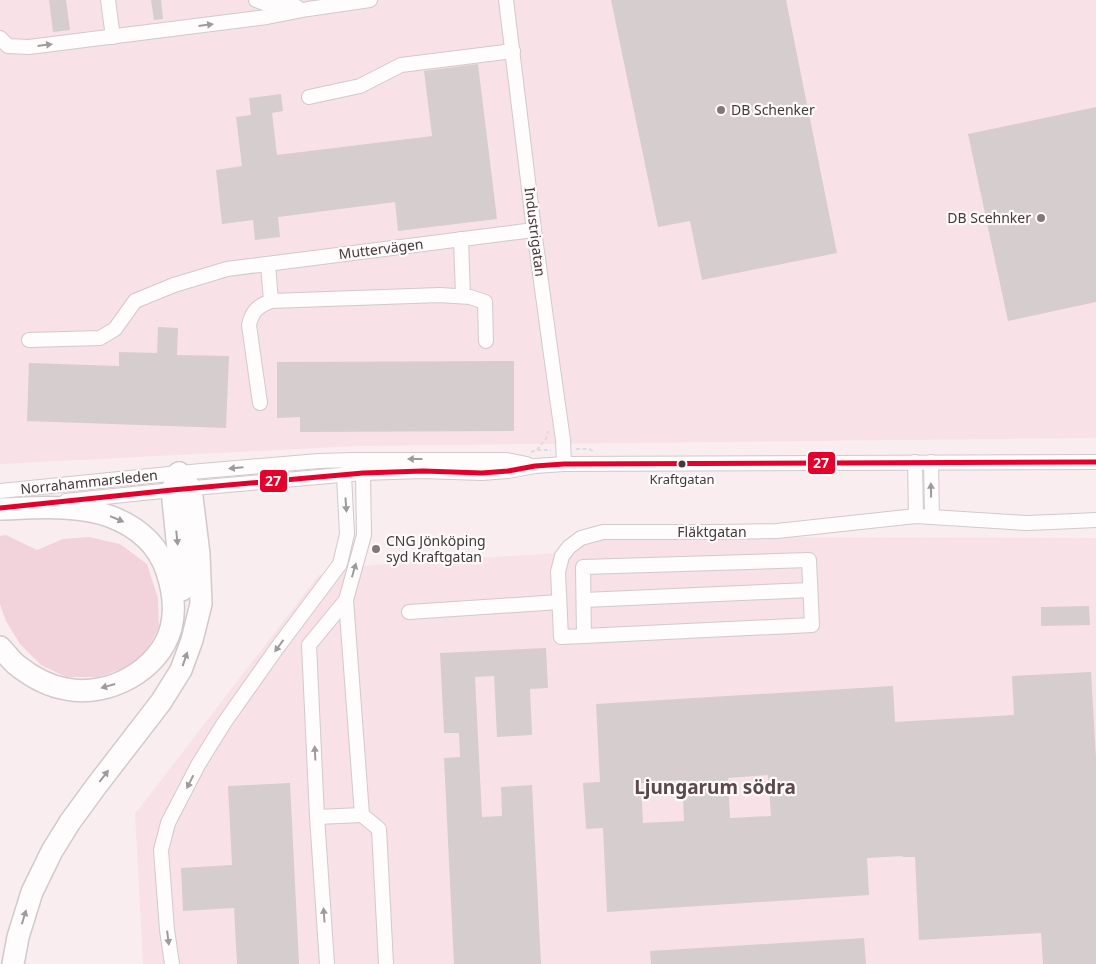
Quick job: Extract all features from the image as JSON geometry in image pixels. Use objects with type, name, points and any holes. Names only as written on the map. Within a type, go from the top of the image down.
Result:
[{"type":"highway","points":[[0,647],[17,666],[42,682],[66,690],[107,688],[129,678],[150,663],[164,644],[171,628],[178,611],[182,589],[181,484]]},
{"type":"highway","points":[[13,964],[18,937],[32,892],[52,851],[97,785],[161,702],[181,670],[192,640],[201,604],[199,554],[181,484]]},
{"type":"highway","points":[[0,509],[76,509],[108,515],[129,524],[146,537],[166,567],[172,587],[174,606],[171,628]]},
{"type":"street","points":[[108,0],[113,37]]},
{"type":"street","points":[[256,0],[264,3],[308,9]]},
{"type":"street","points":[[0,38],[8,46],[29,47],[267,17],[370,0]]},
{"type":"street","name":"Industrigatan","points":[[506,0],[534,230],[564,440],[564,464]]},
{"type":"street","points":[[309,96],[360,86],[401,65],[513,51]]},
{"type":"street","name":"Muttervägen","points":[[28,340],[100,338],[115,329],[135,301],[227,269],[534,230]]},
{"type":"street","points":[[461,239],[463,296]]},
{"type":"street","points":[[268,264],[271,301]]},
{"type":"street","points":[[260,403],[249,325],[252,314],[263,304],[271,301],[440,295],[470,297],[484,302],[486,341]]},
{"type":"street","points":[[181,484],[354,460],[507,460],[535,466]]},
{"type":"street","points":[[354,460],[363,473],[364,535],[346,600],[362,815]]},
{"type":"street","points":[[172,964],[167,930],[161,850],[168,823],[198,765],[224,723],[340,564],[347,534],[344,475],[354,460]]},
{"type":"street","points":[[915,462],[916,516]]},
{"type":"street","points":[[931,462],[932,517]]},
{"type":"street","points":[[181,484],[363,473],[423,471],[482,473],[564,464],[1096,462]]},
{"type":"street","name":"Norrahammarsleden","points":[[0,491],[181,484]]},
{"type":"street","name":"Norrahammarsleden","points":[[0,509],[181,484]]},
{"type":"street","name":"Fläktgatan","points":[[559,602],[558,572],[562,556],[569,547],[581,538],[604,532],[777,531],[916,516],[1026,523],[1096,520]]},
{"type":"street","points":[[409,612],[559,602],[561,637],[584,636],[812,625],[809,560],[583,567],[584,636]]},
{"type":"street","points":[[584,600],[810,590]]},
{"type":"street","points":[[327,964],[317,817],[310,645],[346,600]]},
{"type":"street","points":[[317,817],[362,815],[379,829],[386,964]]},
{"type":"shaded area","points":[[0,0],[1096,0],[1096,438],[356,446],[0,464]]},
{"type":"shaded area","points":[[6,535],[37,550],[63,539],[89,537],[120,544],[147,564],[158,598],[159,627],[145,654],[124,668],[99,677],[66,677],[41,665],[20,644],[6,621],[0,604],[0,536]]},
{"type":"shaded area","points":[[598,537],[1096,538],[1096,964],[143,964],[135,814],[319,575],[372,565],[574,552]]},
{"type":"building","points":[[49,0],[66,0],[70,30],[53,32]]},
{"type":"building","points":[[151,0],[161,0],[163,19],[154,20]]},
{"type":"building","name":"DB Schenker","points":[[611,0],[786,0],[837,253],[702,280],[690,221],[658,227]]},
{"type":"building","points":[[478,64],[497,219],[398,231],[395,202],[278,217],[280,237],[255,240],[253,220],[222,224],[216,170],[242,166],[236,117],[251,115],[249,98],[281,94],[283,111],[272,113],[277,155],[432,136],[424,71]]},
{"type":"building","name":"DB Scehnker","points":[[1096,107],[1096,302],[1008,321],[968,134]]},
{"type":"building","points":[[158,327],[178,328],[177,355],[229,356],[226,428],[27,421],[29,363],[119,366],[119,352],[157,353]]},
{"type":"building","points":[[514,361],[514,431],[300,432],[300,417],[277,418],[277,362]]},
{"type":"building","points":[[1089,606],[1090,625],[1041,626],[1041,607]]},
{"type":"building","points":[[546,648],[548,688],[530,689],[532,735],[497,737],[494,676],[475,677],[482,817],[502,816],[501,787],[532,785],[541,964],[454,964],[444,758],[460,757],[459,733],[444,733],[440,653]]},
{"type":"building","points":[[1091,672],[1096,758],[1096,964],[1043,964],[1041,933],[919,940],[915,857],[867,858],[869,895],[607,912],[603,828],[586,829],[583,783],[600,782],[596,704],[893,686],[895,722],[1014,715],[1012,676]],"holes":[[[768,775],[771,816],[730,818],[728,778]],[[682,780],[684,821],[643,823],[641,783]]]},
{"type":"building","points":[[290,783],[299,964],[237,964],[234,908],[183,911],[181,868],[232,865],[228,786]]},
{"type":"building","points":[[864,938],[866,964],[651,964],[650,951]]},
{"type":"transit line","name":"27","points":[[0,508],[363,473],[423,471],[482,473],[564,464],[1096,462]]},
{"type":"place","name":"DB Schenker","points":[[721,110]]},
{"type":"place","name":"DB Scehnker","points":[[1041,218]]},
{"type":"place","name":"Kraftgatan","points":[[682,464]]},
{"type":"place","name":"CNG Jönköping syd Kraftgatan","points":[[376,549]]},
{"type":"district","name":"Ljungarum södra","points":[[715,787]]}]
